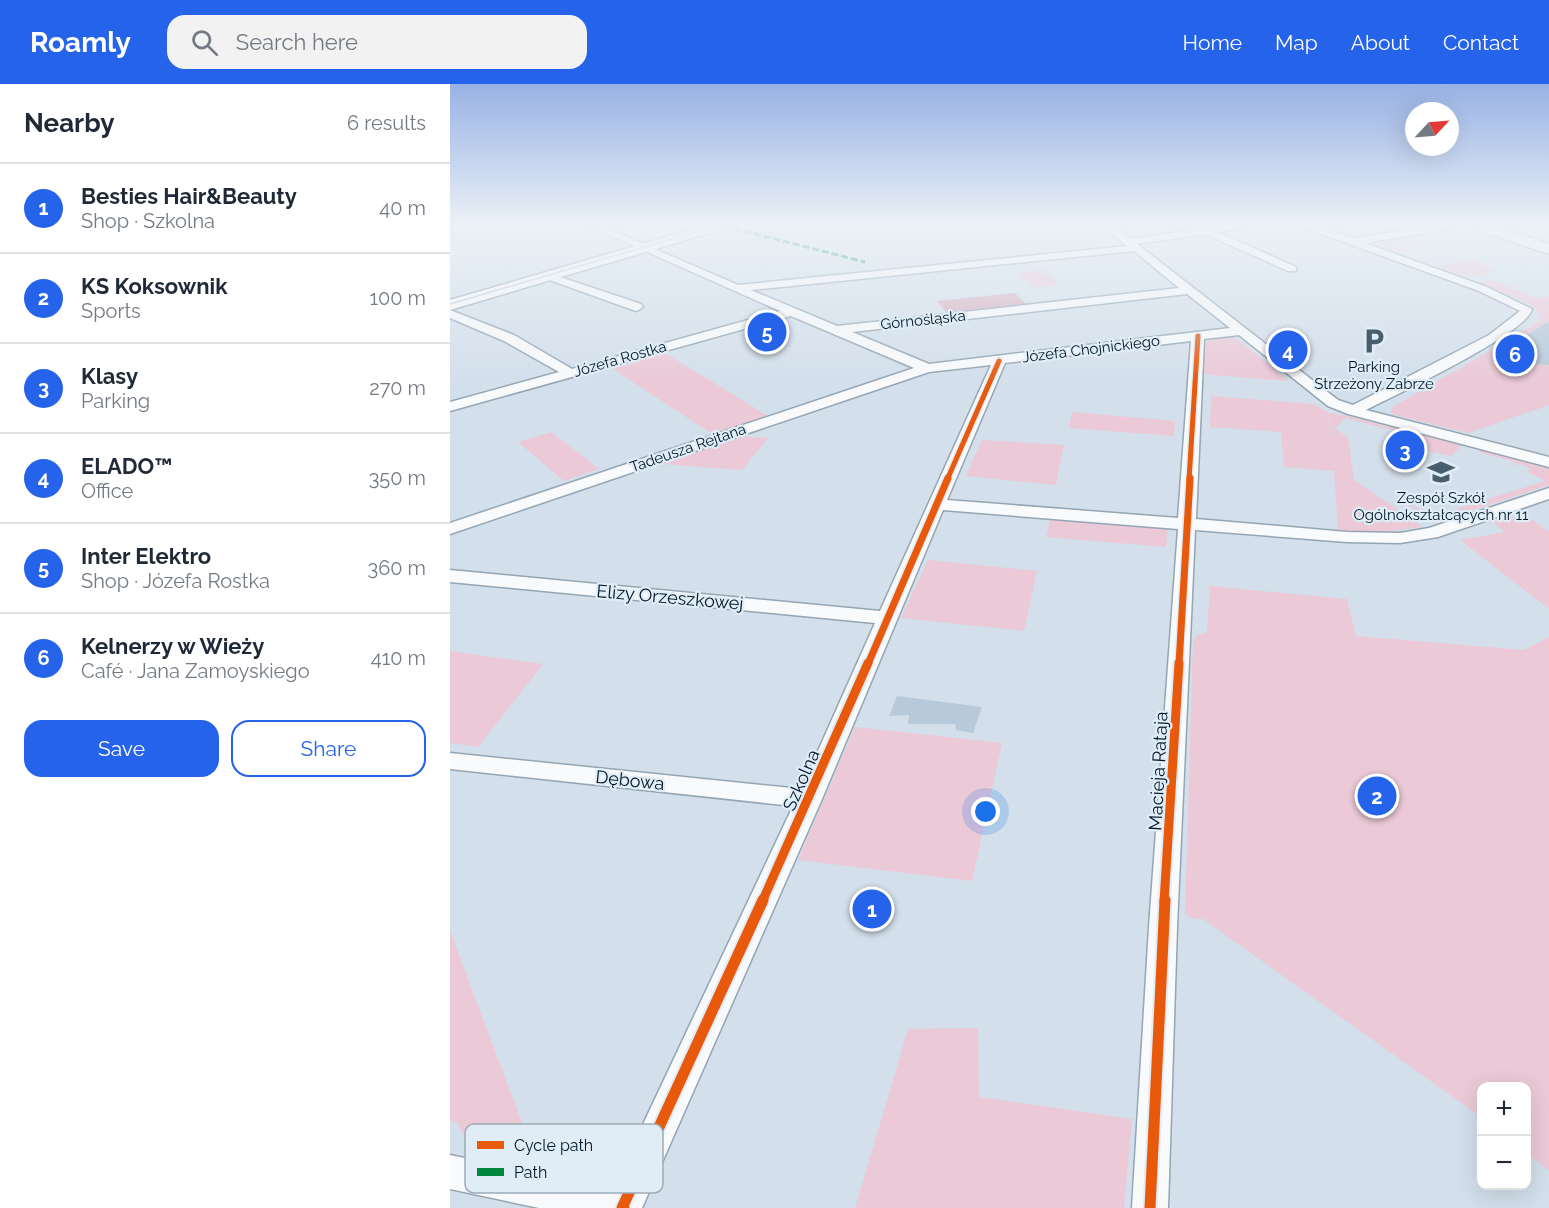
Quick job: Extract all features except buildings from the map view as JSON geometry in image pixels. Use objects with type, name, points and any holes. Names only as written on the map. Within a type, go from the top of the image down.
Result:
[{"type":"street","points":[[450,305],[540,278]]},
{"type":"street","points":[[555,278],[637,307]]},
{"type":"street","name":"Józefa Chojnickiego","points":[[713,278],[927,369],[1240,331]]},
{"type":"street","points":[[735,288],[823,278]]},
{"type":"street","points":[[1174,278],[1332,403],[1353,411],[1549,462]]},
{"type":"street","points":[[1353,411],[1494,338],[1525,314],[1526,309],[1517,304],[1452,278]]},
{"type":"street","name":"Górnośląska","points":[[837,330],[1188,290]]},
{"type":"street","name":"Józefa Rostka","points":[[450,407],[791,312]]},
{"type":"street","points":[[450,314],[510,338],[570,373]]},
{"type":"street","name":"Macieja Rataja","points":[[1150,1208],[1164,916],[1198,336]]},
{"type":"street","name":"Szkolna","points":[[661,1124],[809,799],[999,361]]},
{"type":"street","name":"Tadeusza Rejtana","points":[[450,529],[927,369]]},
{"type":"street","points":[[938,504],[1347,537],[1400,538],[1432,533],[1549,493]]},
{"type":"street","name":"Elizy Orzeszkowej","points":[[450,576],[889,618]]},
{"type":"street","name":"Dębowa","points":[[450,761],[809,799]]},
{"type":"street","points":[[450,1172],[465,1175]]},
{"type":"street","points":[[551,1193],[623,1208]]},
{"type":"street","name":"Szkolna","points":[[623,1208],[630,1193]]},
{"type":"shaded area","points":[[1023,278],[1052,278],[1059,285],[1033,288]]},
{"type":"shaded area","points":[[1490,280],[1537,298],[1549,296],[1549,405],[1468,433],[1391,414],[1391,408],[1541,321],[1534,307],[1479,283]]},
{"type":"shaded area","points":[[1015,293],[1026,304],[947,313],[937,301]]},
{"type":"shaded area","points":[[1227,336],[1237,339],[1289,381],[1202,374],[1204,342]]},
{"type":"shaded area","points":[[665,353],[768,416],[712,434],[613,369]]},
{"type":"shaded area","points":[[1211,396],[1314,404],[1329,413],[1331,440],[1330,413],[1461,445],[1452,456],[1414,448],[1423,438],[1345,418],[1335,429],[1348,437],[1354,480],[1423,527],[1374,533],[1338,531],[1334,471],[1284,467],[1281,432],[1210,427]]},
{"type":"shaded area","points":[[1072,412],[1175,421],[1174,436],[1069,428]]},
{"type":"shaded area","points":[[551,432],[599,469],[564,481],[518,442]]},
{"type":"shaded area","points":[[740,436],[768,438],[742,470],[663,464]]},
{"type":"shaded area","points":[[982,440],[1064,445],[1056,485],[966,476]]},
{"type":"shaded area","points":[[1480,450],[1549,468],[1549,485],[1435,523],[1409,505],[1394,489],[1419,503],[1412,505],[1431,517],[1545,481],[1526,471],[1531,469],[1521,464],[1516,465],[1513,464],[1516,462],[1478,452]]},
{"type":"shaded area","points":[[1051,516],[1168,526],[1166,547],[1046,537]]},
{"type":"shaded area","points":[[1527,516],[1549,532],[1549,609],[1460,540],[1505,532],[1493,522]]},
{"type":"shaded area","points":[[928,560],[1037,571],[1024,631],[901,618]]},
{"type":"shaded area","points":[[1210,586],[1347,599],[1356,636],[1524,650],[1549,637],[1549,1171],[1531,1156],[1531,1082],[1477,1082],[1477,1114],[1203,919],[1194,919],[1185,914],[1193,640],[1198,635],[1207,632]]},
{"type":"shaded area","points":[[450,651],[543,664],[478,747],[450,743]]},
{"type":"shaded area","points":[[855,727],[1002,743],[972,881],[798,860]]},
{"type":"shaded area","points":[[450,931],[522,1124],[465,1124],[465,1140],[458,1123],[450,1121]]},
{"type":"shaded area","points":[[978,1028],[979,1097],[1132,1119],[1124,1208],[855,1208],[908,1029]]},
{"type":"tram line","points":[[450,304],[537,278]]},
{"type":"cycle path","points":[[1150,1208],[1163,927],[1198,336]]},
{"type":"cycle path","points":[[660,1124],[809,799],[999,361]]},
{"type":"cycle path","points":[[624,1208],[622,1208],[629,1193]]},
{"type":"place","name":"Inter Elektro","points":[[767,332]]},
{"type":"place","name":"Parking Strzeżony Zabrze","points":[[1374,341]]},
{"type":"place","name":"ELADO™","points":[[1288,350]]},
{"type":"place","name":"Kelnerzy w Wieży","points":[[1515,354]]},
{"type":"place","name":"Klasy","points":[[1405,450]]},
{"type":"place","name":"Zespół Szkół Ogólnokształcących nr 11","points":[[1441,472]]},
{"type":"place","name":"KS Koksownik","points":[[1377,796]]},
{"type":"place","name":"Besties Hair&Beauty","points":[[872,909]]}]
